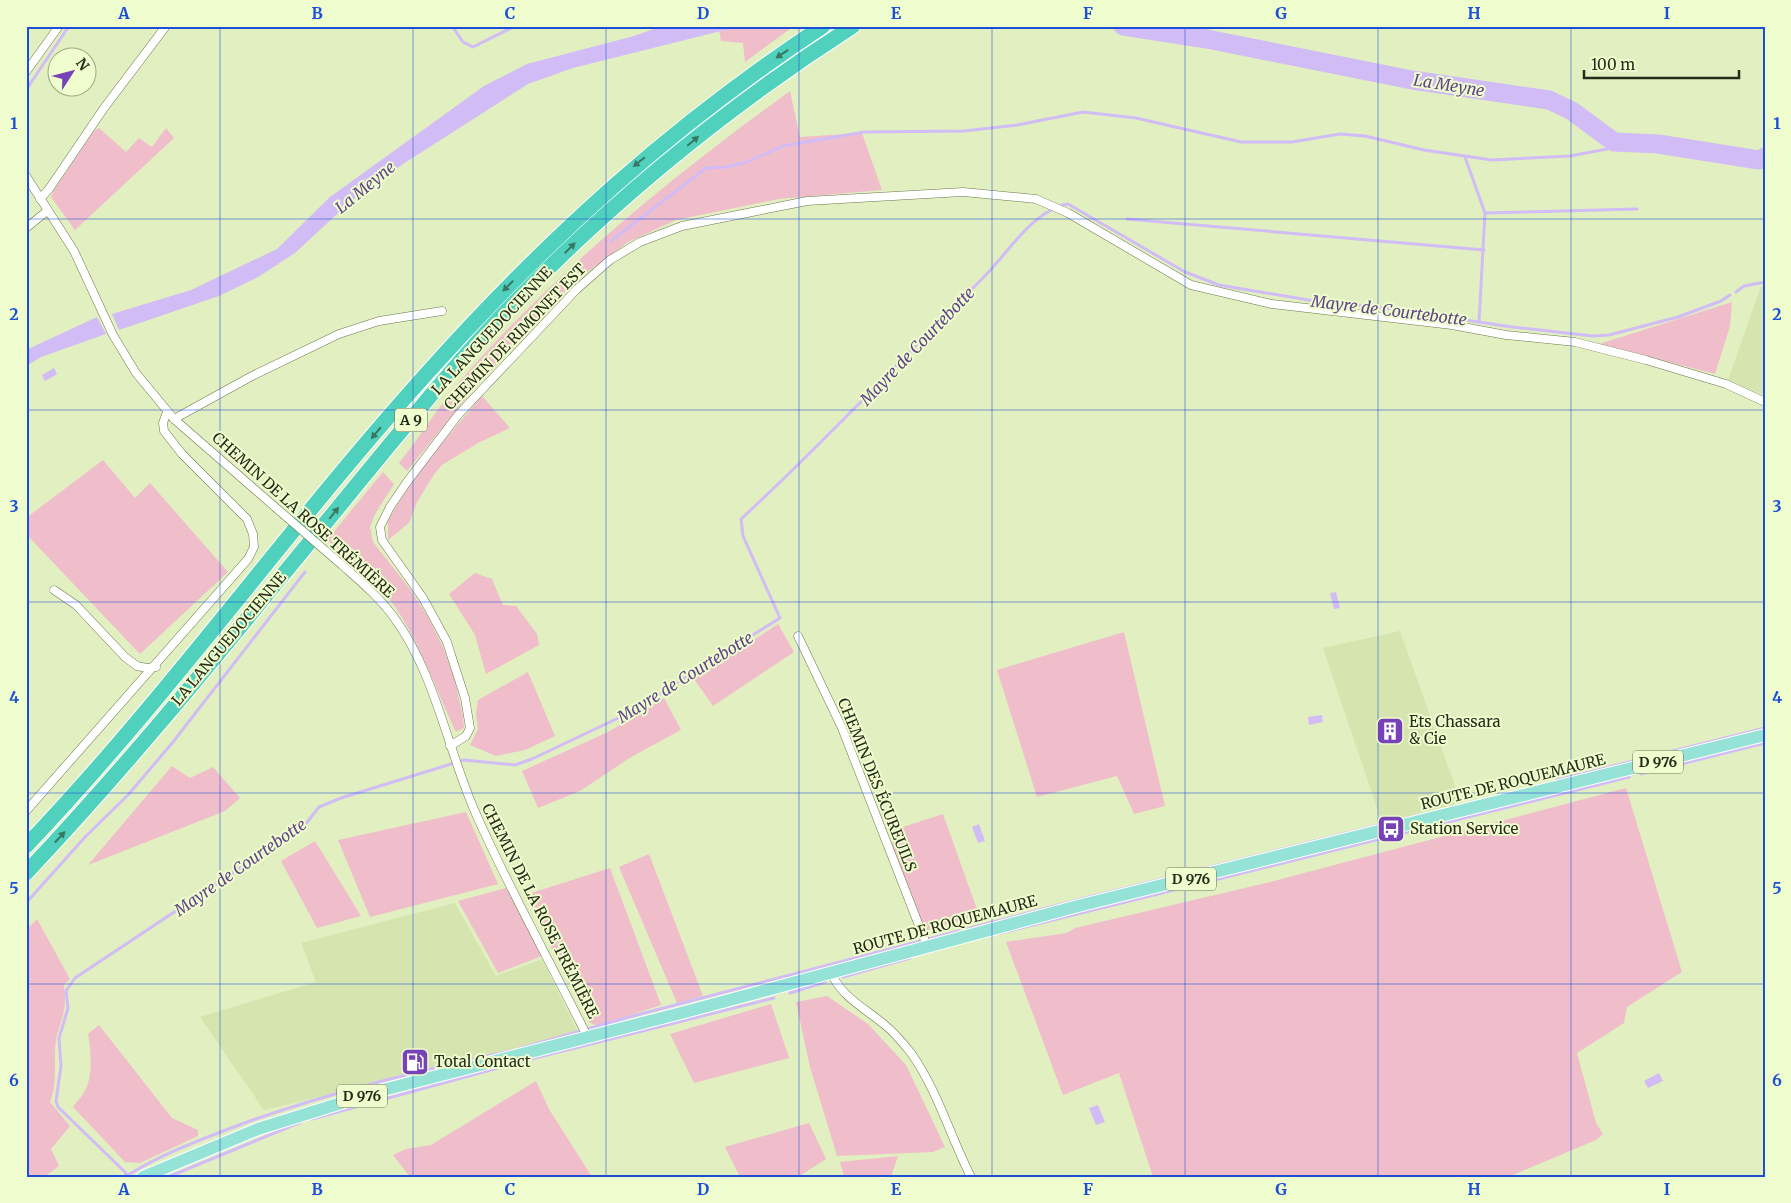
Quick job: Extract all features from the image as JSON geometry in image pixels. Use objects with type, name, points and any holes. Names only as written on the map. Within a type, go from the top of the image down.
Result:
[{"type":"highway","name":"LA LANGUEDOCIENNE","points":[[26,846],[155,702],[427,373],[525,269],[624,174],[690,121],[823,26]]},
{"type":"highway","name":"LA LANGUEDOCIENNE","points":[[26,873],[149,735],[379,457],[480,340],[586,232],[644,182],[700,135],[853,26]]},
{"type":"main road","name":"ROUTE DE ROQUEMAURE","points":[[144,1177],[258,1129],[328,1106],[1078,906],[1765,735]]},
{"type":"street","points":[[26,72],[59,26]]},
{"type":"street","points":[[40,199],[49,189],[121,84],[166,26]]},
{"type":"street","name":"CHEMIN DE LA ROSE TRÉMIÈRE","points":[[26,176],[74,251],[113,335],[136,373],[167,412],[379,599],[406,636],[432,691],[457,769],[507,883],[588,1038]]},
{"type":"street","name":"CHEMIN DE RIMONET EST","points":[[450,746],[466,736],[470,728],[465,698],[447,642],[422,598],[382,540],[380,527],[390,507],[407,482],[458,415],[577,289],[610,260],[640,242],[682,226],[807,201],[963,192],[1036,199],[1068,213],[1191,285],[1272,304],[1452,325],[1506,335],[1575,342],[1646,360],[1726,384],[1765,402]]},
{"type":"street","points":[[26,228],[47,211]]},
{"type":"street","points":[[174,419],[252,376],[339,334],[379,322],[442,311]]},
{"type":"street","points":[[26,812],[156,667],[248,559],[254,548],[253,534],[247,519],[182,454],[164,431],[167,412]]},
{"type":"street","points":[[54,590],[76,604],[125,657],[137,666],[156,667]]},
{"type":"street","name":"CHEMIN DES ÉCUREUILS","points":[[798,636],[842,728],[927,946]]},
{"type":"street","points":[[831,972],[842,991],[886,1026],[911,1053],[930,1086],[971,1177]]},
{"type":"shaded area","points":[[746,26],[794,26],[745,62],[743,43],[721,41],[719,30]]},
{"type":"shaded area","points":[[790,91],[800,137],[862,133],[882,190],[779,199],[676,220],[628,242],[574,282],[473,390],[407,471],[399,463],[460,381],[536,301],[576,263],[659,191]]},
{"type":"shaded area","points":[[99,128],[126,152],[139,138],[152,147],[166,128],[174,138],[75,230],[51,197],[94,131]]},
{"type":"shaded area","points":[[1761,286],[1765,286],[1765,396],[1728,380]]},
{"type":"shaded area","points":[[1732,302],[1730,326],[1715,374],[1599,344]]},
{"type":"shaded area","points":[[482,396],[510,428],[478,443],[442,465],[417,502],[409,523],[388,540],[388,521],[422,467]]},
{"type":"shaded area","points":[[103,460],[135,498],[150,483],[228,572],[140,654],[26,534],[26,518]]},
{"type":"shaded area","points":[[383,472],[394,484],[375,514],[370,527],[373,542],[410,589],[429,619],[443,647],[455,681],[463,716],[464,728],[456,732],[411,633],[388,597],[357,564],[327,540]]},
{"type":"shaded area","points":[[475,573],[492,579],[503,605],[516,606],[537,634],[539,645],[486,674],[475,635],[449,594]]},
{"type":"shaded area","points":[[778,624],[794,652],[713,706],[694,679]]},
{"type":"shaded area","points":[[1400,631],[1461,803],[1382,823],[1323,648]]},
{"type":"shaded area","points":[[1124,632],[1165,806],[1134,814],[1117,776],[1037,797],[997,670]]},
{"type":"shaded area","points":[[528,672],[555,736],[525,750],[496,756],[470,745],[478,729],[476,713],[478,700]]},
{"type":"shaded area","points":[[664,698],[681,730],[631,757],[580,791],[538,808],[522,771],[608,732]]},
{"type":"shaded area","points":[[172,766],[190,778],[213,767],[240,798],[225,811],[88,865]]},
{"type":"shaded area","points":[[1626,788],[1682,972],[1627,1007],[1624,1023],[1577,1053],[1596,1123],[1603,1134],[1596,1140],[1508,1177],[1153,1177],[1119,1073],[1063,1095],[1006,942],[1067,933],[1075,928],[1266,883]]},
{"type":"shaded area","points":[[466,812],[498,884],[370,917],[338,840]]},
{"type":"shaded area","points":[[943,814],[979,915],[924,931],[896,864],[892,842],[898,838],[894,830]]},
{"type":"shaded area","points":[[315,841],[361,916],[317,928],[281,861]]},
{"type":"shaded area","points":[[649,854],[703,996],[677,1003],[619,867]]},
{"type":"shaded area","points":[[610,868],[661,1005],[597,1026],[589,1022],[525,895]]},
{"type":"shaded area","points":[[506,888],[542,956],[498,973],[458,901]]},
{"type":"shaded area","points":[[455,903],[496,976],[542,959],[579,1034],[264,1110],[200,1017],[316,982],[301,943]]},
{"type":"shaded area","points":[[37,919],[70,979],[64,985],[65,1006],[57,1035],[55,1077],[50,1102],[70,1126],[51,1149],[59,1166],[44,1177],[26,1177],[26,930]]},
{"type":"shaded area","points":[[827,996],[868,1024],[906,1065],[945,1147],[933,1152],[837,1156],[810,1067],[796,1002]]},
{"type":"shaded area","points":[[771,1004],[789,1058],[694,1083],[670,1034]]},
{"type":"shaded area","points":[[99,1025],[172,1118],[198,1130],[198,1136],[140,1163],[125,1162],[73,1107],[83,1094],[89,1080],[91,1056],[88,1034]]},
{"type":"shaded area","points":[[536,1081],[549,1109],[592,1177],[410,1177],[393,1155],[406,1149],[431,1145]]},
{"type":"shaded area","points":[[809,1123],[826,1159],[798,1177],[740,1177],[725,1147]]},
{"type":"shaded area","points":[[898,1156],[891,1177],[844,1177],[840,1162]]},
{"type":"water","points":[[662,26],[741,26],[573,68],[528,84],[403,164],[350,202],[295,253],[258,277],[219,296],[119,330],[112,314],[191,290],[277,249],[330,197],[484,86],[527,64],[634,36]]},
{"type":"water","points":[[97,317],[106,334],[41,357],[26,366],[26,350]]},
{"type":"water","points":[[54,368],[57,374],[45,381],[42,375]]},
{"type":"water","points":[[1336,592],[1340,608],[1334,609],[1330,593]]},
{"type":"water","points":[[1322,715],[1323,722],[1309,725],[1308,717]]},
{"type":"water","points":[[979,824],[985,841],[978,843],[972,827]]},
{"type":"water","points":[[1659,1073],[1663,1081],[1648,1088],[1644,1081]]},
{"type":"water","points":[[1098,1105],[1105,1122],[1096,1125],[1089,1108]]},
{"type":"waterway","points":[[26,90],[69,26]]},
{"type":"waterway","points":[[452,26],[463,42],[473,47],[515,26]]},
{"type":"waterway","name":"La Meyne","points":[[1123,26],[1207,39],[1412,80],[1549,100],[1572,111],[1614,142],[1658,144],[1759,160],[1765,157]]},
{"type":"waterway","points":[[611,241],[706,168],[726,167],[747,162],[783,146],[864,132],[964,131],[1017,125],[1083,112],[1136,118],[1241,142],[1292,142],[1340,134],[1365,136],[1424,150],[1492,160],[1570,156],[1607,149],[1614,142]]},
{"type":"waterway","points":[[1465,157],[1485,213],[1479,322]]},
{"type":"waterway","name":"Mayre de Courtebotte","points":[[1062,205],[1068,204],[1185,272],[1219,285],[1326,303],[1378,307],[1512,327],[1593,336],[1609,335],[1678,317],[1721,301],[1730,295]]},
{"type":"waterway","points":[[1485,213],[1637,209]]},
{"type":"waterway","name":"Mayre de Courtebotte","points":[[125,1176],[126,1173],[58,1107],[56,1101],[61,1066],[59,1038],[68,1008],[66,991],[75,978],[305,825],[319,807],[341,798],[464,760],[515,765],[532,759],[631,712],[780,618],[743,536],[741,519],[832,431],[989,272],[1022,233],[1051,210]]},
{"type":"waterway","points":[[1127,219],[1484,250]]},
{"type":"waterway","name":"Mayre de Courtebotte","points":[[1736,292],[1744,286],[1765,282]]},
{"type":"waterway","points":[[26,903],[86,836],[128,795],[173,742],[305,572]]},
{"type":"waterway","points":[[1557,780],[1765,728]]},
{"type":"waterway","points":[[1641,774],[1765,743]]},
{"type":"waterway","points":[[1001,933],[1629,777]]},
{"type":"waterway","points":[[521,1048],[633,1016],[1081,899],[1420,815]]},
{"type":"waterway","points":[[843,977],[910,958]]},
{"type":"waterway","points":[[790,993],[825,982]]},
{"type":"waterway","points":[[312,1119],[531,1059],[774,998]]},
{"type":"waterway","name":"Mayre de Courtebotte","points":[[125,1177],[181,1148],[272,1113],[441,1066],[510,1051]]},
{"type":"waterway","points":[[168,1177],[301,1122]]},
{"type":"place","name":"Ets Chassara & Cie","points":[[1390,731]]},
{"type":"place","name":"Station Service","points":[[1391,829]]},
{"type":"place","name":"Total Contact","points":[[415,1062]]}]
